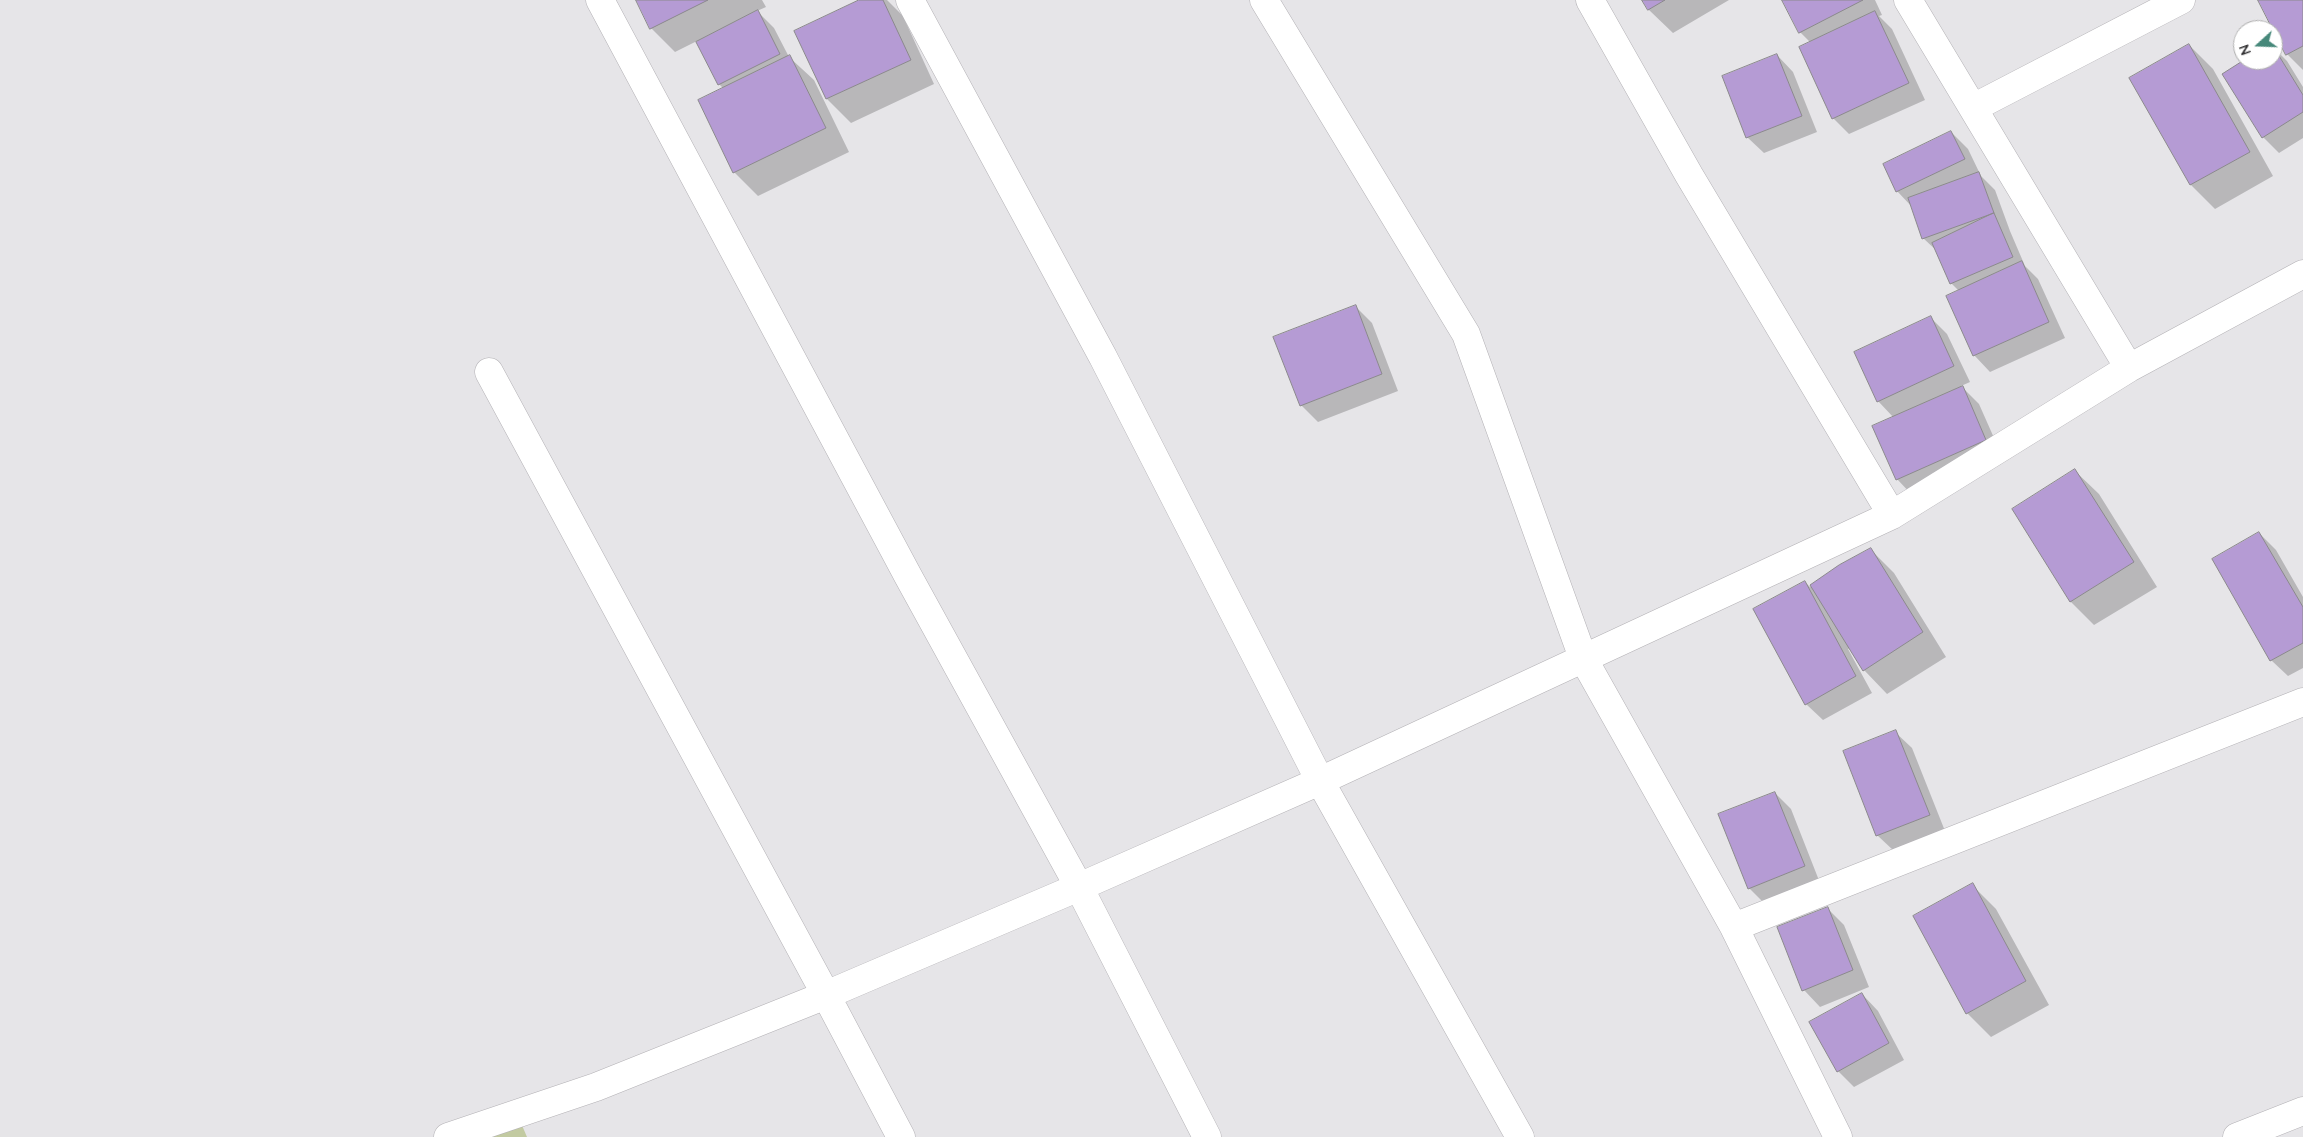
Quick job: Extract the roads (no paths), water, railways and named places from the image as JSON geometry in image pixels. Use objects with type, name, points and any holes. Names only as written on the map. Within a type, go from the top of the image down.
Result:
[{"type":"street","points":[[600,0],[904,568],[1079,887],[1207,1137]]},
{"type":"street","points":[[910,0],[1108,366],[1320,780],[1520,1137]]},
{"type":"street","points":[[1264,0],[1466,334],[1583,658],[1734,927],[1838,1137]]},
{"type":"street","points":[[1590,0],[1689,175],[1892,515]]},
{"type":"street","points":[[1908,0],[2129,368]]},
{"type":"street","points":[[1973,108],[2181,0]]},
{"type":"street","points":[[448,1137],[596,1087],[826,995],[1079,887],[1320,780],[1892,515],[2129,368],[2303,274]]},
{"type":"street","points":[[490,372],[901,1137]]},
{"type":"street","points":[[1734,927],[2303,702]]},
{"type":"street","points":[[2238,1137],[2280,1129],[2303,1111]]}]
